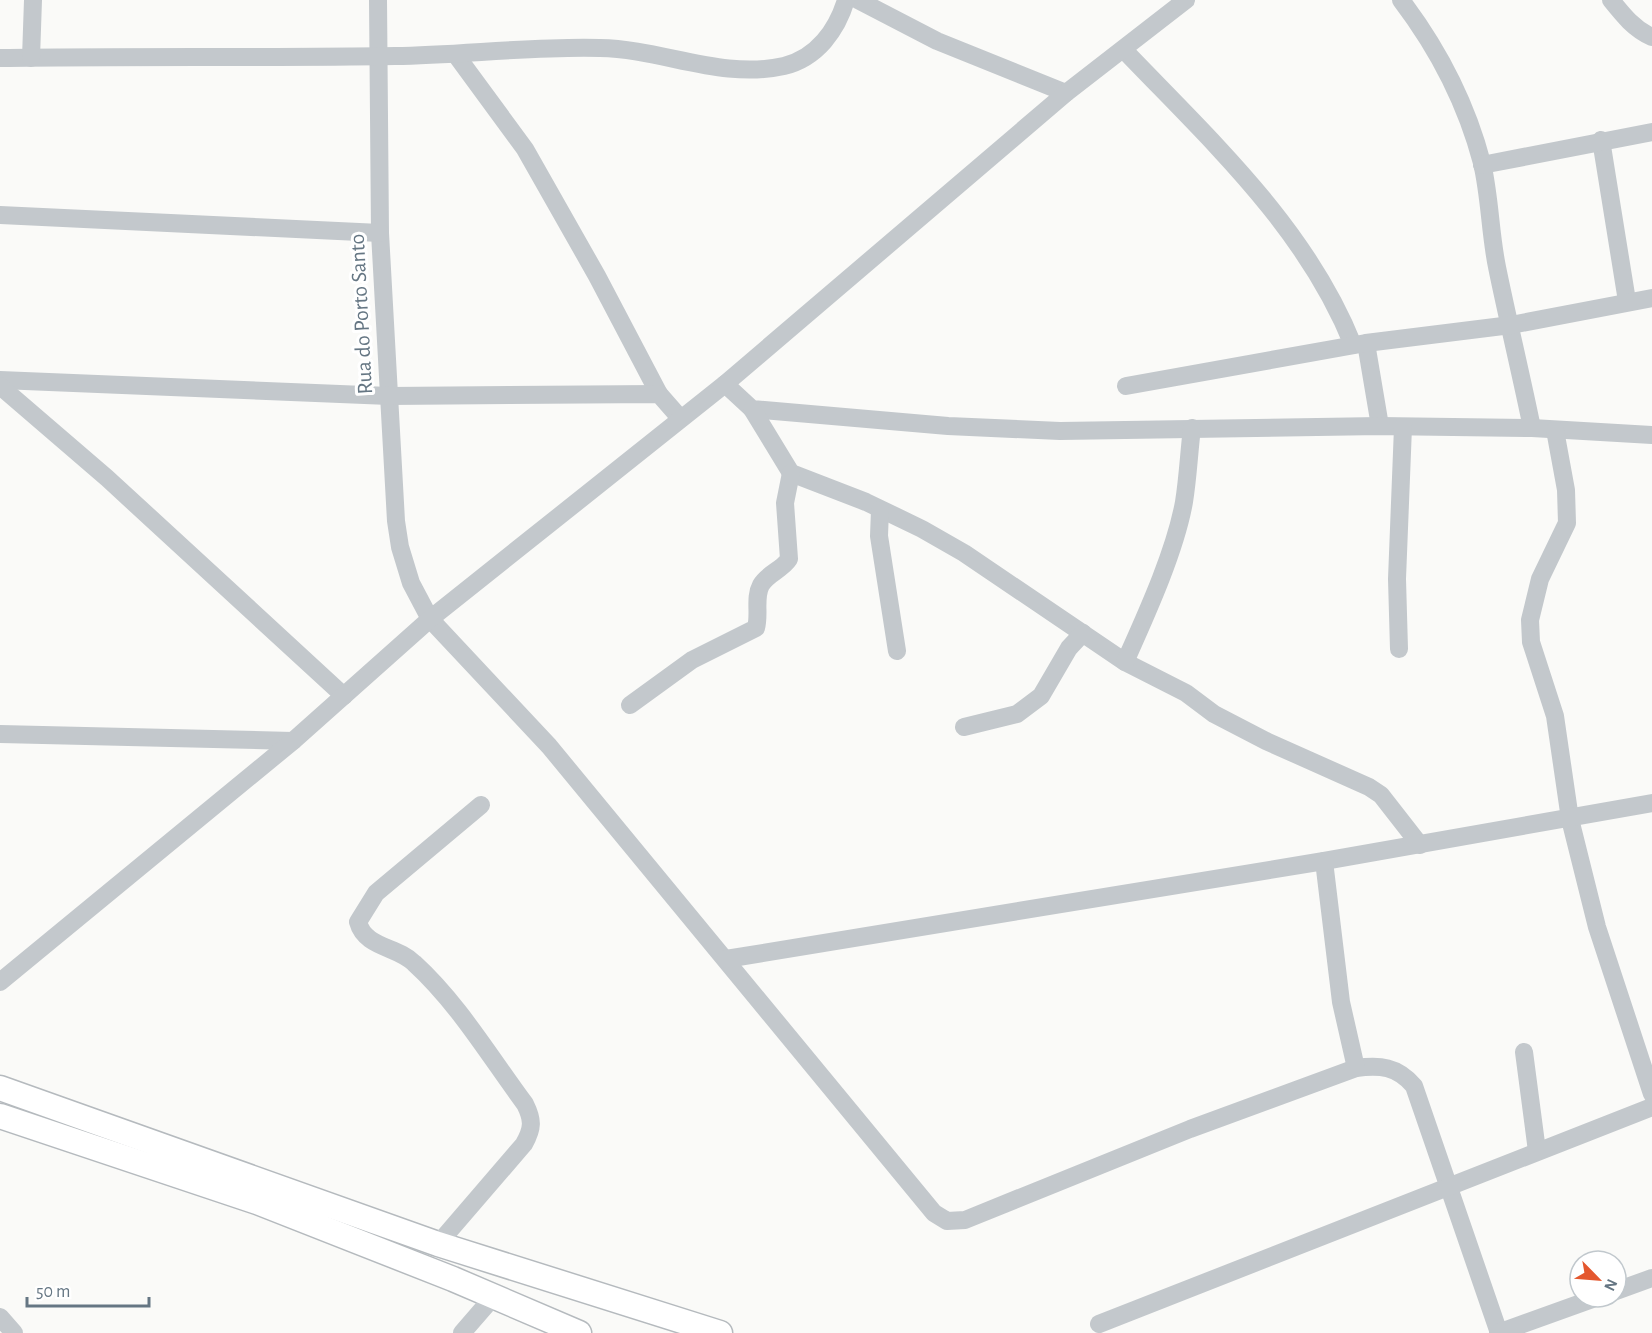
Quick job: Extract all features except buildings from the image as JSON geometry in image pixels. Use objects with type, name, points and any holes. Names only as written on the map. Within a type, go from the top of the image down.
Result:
[{"type":"main road","points":[[0,1088],[438,1244],[720,1333]]},
{"type":"main road","points":[[0,1116],[257,1202],[494,1296],[579,1333]]},
{"type":"street","points":[[31,58],[33,0]]},
{"type":"street","name":"Rua do Porto Santo","points":[[378,0],[380,233],[396,521],[400,548],[411,583],[430,619],[549,746],[726,959],[911,1188],[934,1213],[947,1221],[965,1220],[1190,1129],[1356,1068]]},
{"type":"street","points":[[0,58],[456,55],[601,48],[639,51],[726,69],[766,68],[786,65],[802,58],[828,39],[857,0],[965,53],[1066,93]]},
{"type":"street","points":[[0,982],[293,741],[430,619],[725,384],[1066,93],[1186,0]]},
{"type":"street","points":[[1401,0],[1428,36],[1456,86],[1482,165],[1497,266],[1532,428]]},
{"type":"street","points":[[1611,0],[1624,18],[1652,37]]},
{"type":"street","points":[[1124,50],[1284,223],[1359,344],[1380,426]]},
{"type":"street","points":[[456,55],[525,149],[659,394],[680,418]]},
{"type":"street","points":[[1482,165],[1652,132]]},
{"type":"street","points":[[1601,141],[1627,301]]},
{"type":"street","points":[[0,215],[380,233]]},
{"type":"street","points":[[1126,386],[1359,344],[1511,325],[1652,298]]},
{"type":"street","points":[[0,380],[389,396],[659,394]]},
{"type":"street","points":[[725,384],[752,409],[791,473],[880,510],[964,553],[1125,662],[1186,693],[1214,714],[1255,736],[1369,787],[1381,795],[1420,845]]},
{"type":"street","points":[[0,386],[108,478],[344,696]]},
{"type":"street","points":[[752,409],[1004,429],[1060,431],[1380,426],[1532,428],[1652,435]]},
{"type":"street","points":[[1399,650],[1397,579],[1403,427]]},
{"type":"street","points":[[1125,662],[1154,594],[1179,521],[1184,503],[1192,428]]},
{"type":"street","points":[[1555,430],[1566,490],[1567,523],[1540,579],[1530,620],[1531,642],[1555,716],[1570,819],[1613,981],[1652,1094]]},
{"type":"street","points":[[630,705],[692,660],[756,628],[760,586],[789,559],[786,503],[791,473]]},
{"type":"street","points":[[880,510],[879,536],[897,651]]},
{"type":"street","points":[[964,727],[1017,714],[1041,696],[1069,648],[1083,633]]},
{"type":"street","points":[[0,734],[293,741]]},
{"type":"street","points":[[726,959],[1420,845],[1652,803]]},
{"type":"street","points":[[438,1244],[524,1144],[530,1134],[532,1119],[525,1104],[455,1008],[424,972],[404,954],[368,940],[360,932],[358,922],[376,894],[481,805]]},
{"type":"street","points":[[1324,861],[1341,1002],[1356,1068],[1377,1065],[1394,1069],[1405,1075],[1414,1086],[1498,1333],[1568,1308]]},
{"type":"street","points":[[1524,1052],[1537,1151]]},
{"type":"street","points":[[1100,1324],[1447,1185],[1652,1107]]},
{"type":"street","points":[[1628,1287],[1652,1278]]},
{"type":"street","points":[[462,1333],[494,1296]]},
{"type":"street","points":[[0,1317],[14,1333]]}]
